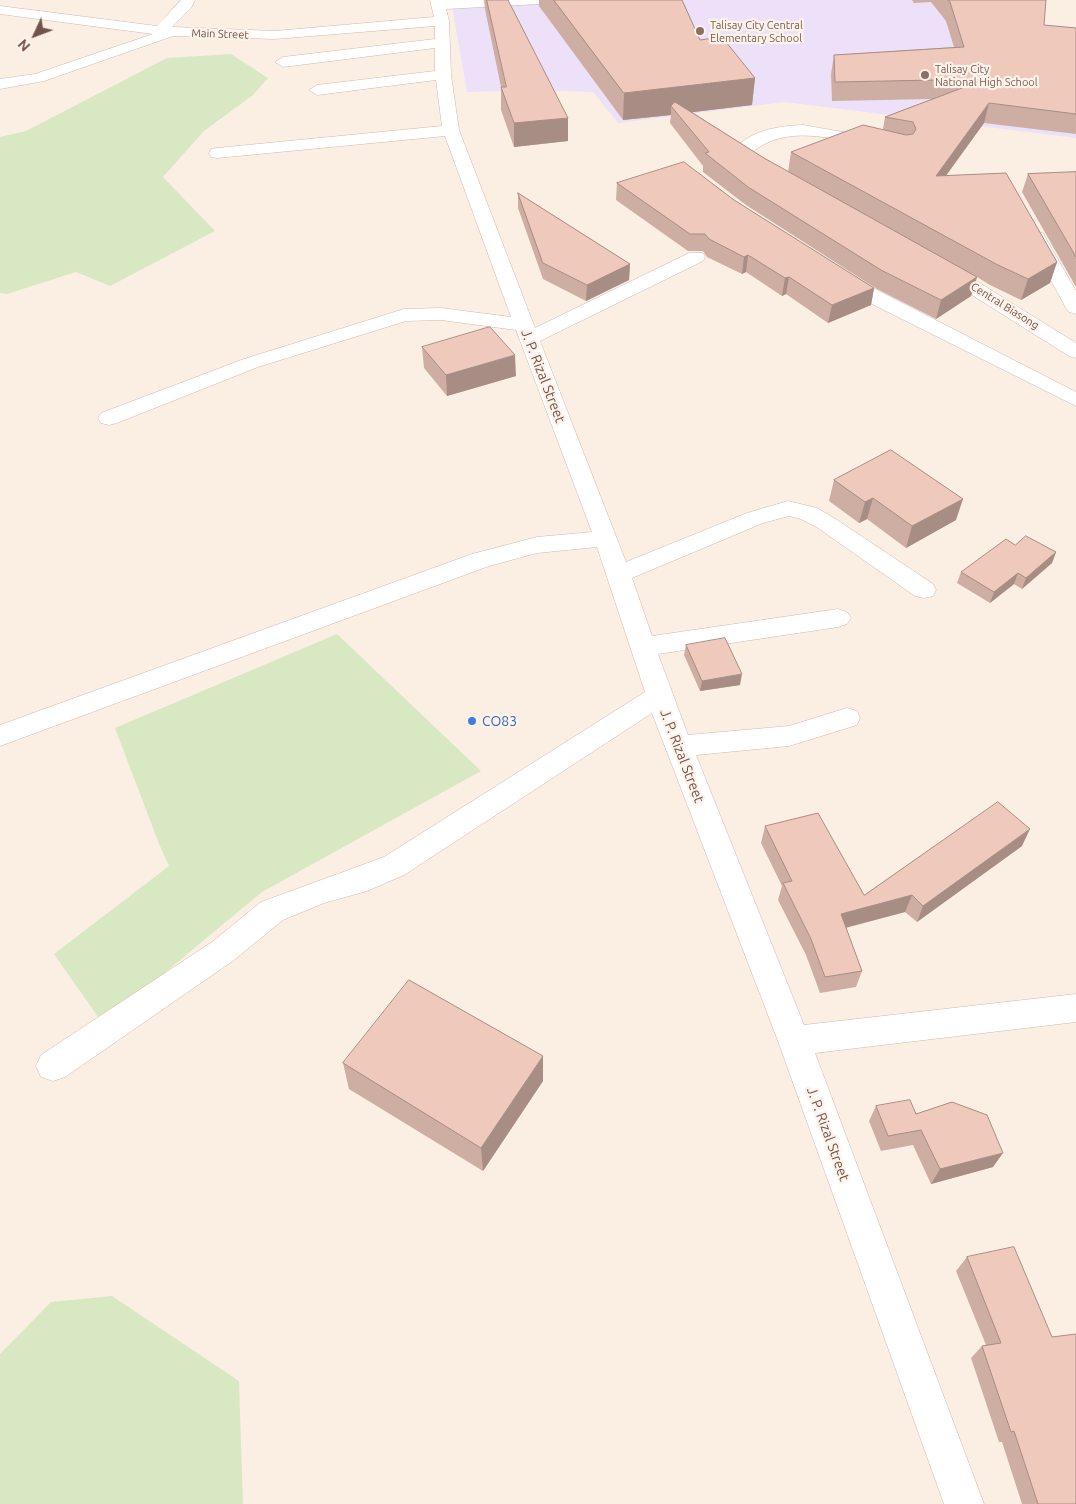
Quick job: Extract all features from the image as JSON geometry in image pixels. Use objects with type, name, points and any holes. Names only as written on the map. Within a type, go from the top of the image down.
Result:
[{"type":"street","points":[[0,84],[38,78],[166,32],[188,0]]},
{"type":"street","points":[[283,62],[440,17],[539,0]]},
{"type":"street","name":"Main Street","points":[[0,10],[166,32],[275,35],[440,17]]},
{"type":"street","name":"J. P. Rizal Street","points":[[440,17],[444,75],[452,130],[526,332],[606,538],[658,696],[794,1041],[964,1504]]},
{"type":"street","points":[[316,90],[379,81],[444,75]]},
{"type":"street","points":[[777,175],[744,156],[741,152],[763,137],[782,131],[801,129],[884,144]]},
{"type":"street","points":[[217,153],[452,130]]},
{"type":"street","points":[[1029,225],[1076,308]]},
{"type":"street","points":[[109,418],[251,363],[404,315],[441,314],[526,332],[696,258]]},
{"type":"street","name":"Central Biasong","points":[[929,261],[1076,352]]},
{"type":"street","points":[[828,269],[869,295],[1043,385],[1076,400]]},
{"type":"street","points":[[1043,385],[1076,378]]},
{"type":"street","points":[[617,576],[755,518],[788,508],[809,513],[826,523],[924,590]]},
{"type":"street","points":[[0,736],[481,560],[537,545],[606,538]]},
{"type":"street","points":[[642,647],[838,618]]},
{"type":"street","points":[[53,1066],[224,951],[272,911],[318,892],[356,882],[394,866],[658,696]]},
{"type":"street","points":[[678,746],[789,736],[848,718]]},
{"type":"street","points":[[794,1041],[1076,1008]]},
{"type":"shaded area","points":[[451,0],[990,0],[1076,45],[1076,138],[785,102],[618,123],[593,92],[535,90],[467,92]]},
{"type":"green space","points":[[231,54],[268,78],[253,95],[204,131],[163,177],[215,231],[110,286],[76,272],[7,294],[0,293],[0,137],[26,131],[167,58]]},
{"type":"green space","points":[[337,634],[481,771],[262,892],[103,1024],[54,954],[169,866],[115,728]]},
{"type":"green space","points":[[112,1296],[239,1381],[243,1504],[0,1504],[0,1354],[51,1302]]},
{"type":"building","points":[[487,0],[508,0],[568,118],[514,123],[501,87],[506,87]]},
{"type":"building","points":[[554,0],[682,0],[700,40],[722,37],[755,78],[624,93]]},
{"type":"building","points":[[948,0],[1046,0],[1044,25],[1076,28],[1076,114],[989,103],[936,176],[1006,173],[1057,262],[1028,279],[996,264],[791,152],[863,125],[906,135],[913,134],[916,129],[913,122],[885,117],[986,79],[835,82],[834,55],[964,47]]},
{"type":"building","points":[[675,102],[764,158],[977,277],[941,300],[881,270],[748,187],[705,153],[709,152],[671,106]]},
{"type":"building","points":[[684,162],[734,200],[874,288],[832,305],[789,277],[785,278],[748,255],[744,257],[709,239],[705,234],[690,234],[617,183]]},
{"type":"building","points":[[1076,172],[1076,257],[1028,174]]},
{"type":"building","points":[[518,193],[630,264],[587,285],[543,263]]},
{"type":"building","points":[[490,327],[515,355],[446,375],[422,347]]},
{"type":"building","points":[[891,450],[963,499],[912,526],[873,498],[865,502],[834,480]]},
{"type":"building","points":[[1026,536],[1056,552],[1026,578],[1018,573],[994,592],[961,572],[1006,539],[1015,545]]},
{"type":"building","points":[[725,638],[742,674],[702,681],[686,645]]},
{"type":"building","points":[[998,802],[1030,829],[923,906],[912,895],[841,914],[862,971],[825,977],[811,939],[783,883],[792,881],[765,826],[818,813],[864,895]]},
{"type":"building","points":[[409,980],[543,1056],[481,1148],[343,1063]]},
{"type":"building","points":[[910,1100],[916,1114],[952,1102],[987,1115],[1003,1153],[940,1169],[921,1130],[888,1136],[876,1106]]},
{"type":"building","points":[[1014,1247],[1052,1337],[1076,1334],[1076,1504],[1038,1504],[1014,1431],[1011,1432],[982,1346],[1001,1343],[967,1257]]},
{"type":"place","name":"Talisay City Central Elementary School","points":[[700,31]]},
{"type":"place","name":"Talisay City National High School","points":[[925,75]]},
{"type":"place","name":"CO83","points":[[472,721]]}]
